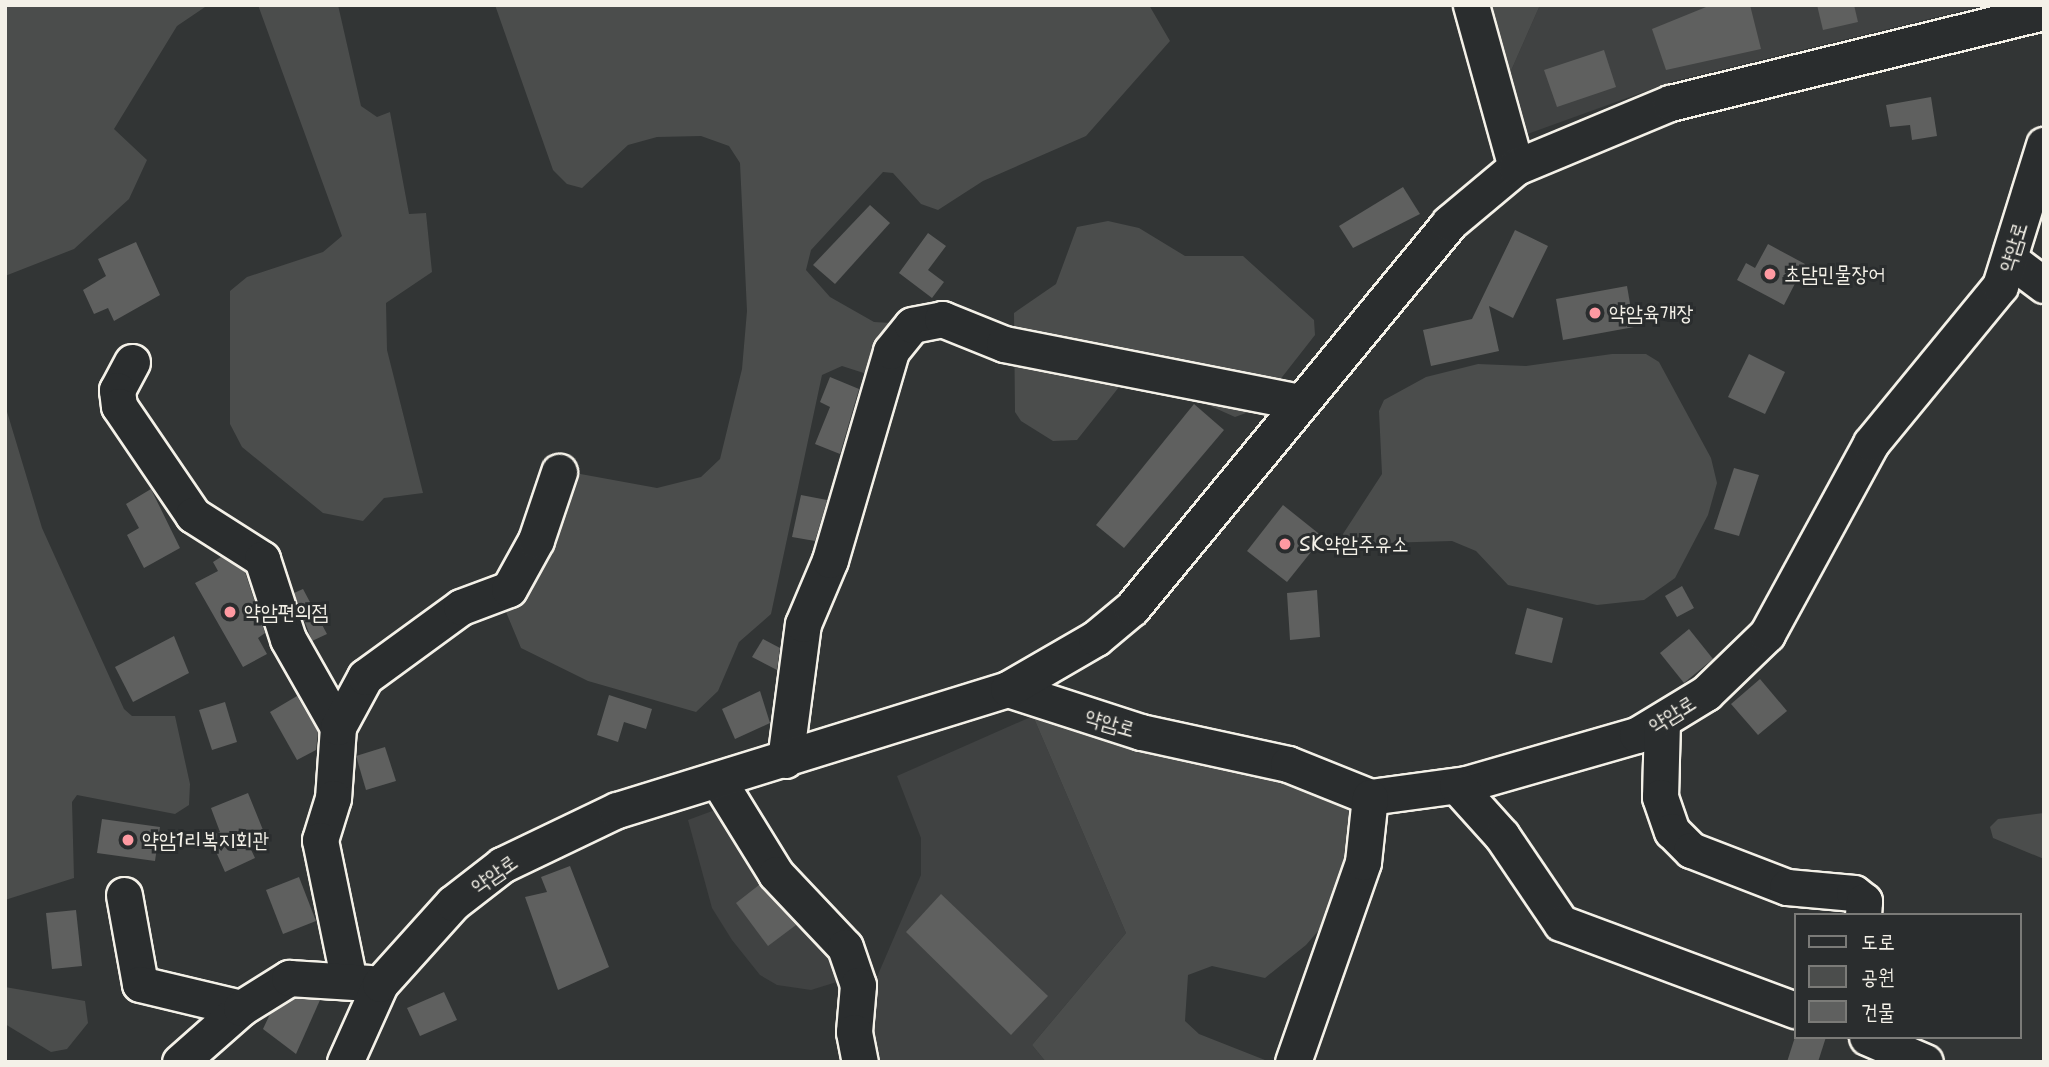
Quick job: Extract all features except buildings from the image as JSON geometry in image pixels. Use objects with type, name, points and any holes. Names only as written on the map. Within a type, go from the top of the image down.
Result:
[{"type":"street","points":[[1471,5],[1516,167]]},
{"type":"street","name":"약암로","points":[[345,1062],[365,983],[453,903],[502,864],[617,810],[1009,689],[1061,662],[1132,608],[1449,223],[1516,167],[1670,103],[2044,12]]},
{"type":"street","name":"약암로","points":[[1009,689],[1141,732],[1288,764],[1370,797],[1457,786],[1587,752],[1662,721],[1706,693],[1767,634],[1871,443],[1919,377],[1991,300],[2011,261],[2044,145]]},
{"type":"street","points":[[2011,261],[2044,285]]},
{"type":"street","points":[[785,760],[803,624],[830,561],[891,351],[912,325],[942,318],[1004,344],[1299,402]]},
{"type":"street","points":[[132,362],[117,390],[119,407],[193,515],[262,559],[288,639],[338,727]]},
{"type":"street","points":[[180,1062],[241,1008],[289,978],[365,983],[320,840],[333,798],[338,727],[365,677],[461,607],[509,589],[536,540],[559,472]]},
{"type":"street","points":[[1662,721],[1660,797],[1672,831],[1690,849],[1787,887],[1854,893],[1864,901],[1863,913]]},
{"type":"street","points":[[718,780],[776,874],[845,947],[858,985],[854,1032],[860,1062]]},
{"type":"street","points":[[1457,786],[1502,836],[1561,923],[1612,947],[1794,1010]]},
{"type":"street","points":[[1293,1062],[1363,862],[1370,797]]},
{"type":"street","points":[[124,895],[140,984],[241,1008]]},
{"type":"street","points":[[1872,1039],[1925,1062]]},
{"type":"shaded area","points":[[1540,5],[1986,5],[1674,81],[1519,137],[1509,101],[1510,73]]},
{"type":"shaded area","points":[[1033,716],[1126,933],[1032,1045],[1046,1062],[870,1062],[864,1007],[921,875],[921,838],[897,776]]},
{"type":"shaded area","points":[[723,807],[815,920],[843,980],[811,990],[777,985],[760,975],[732,940],[712,908],[688,820]]},
{"type":"green space","points":[[5,5],[208,5],[177,26],[114,129],[147,160],[129,199],[74,249],[5,276]]},
{"type":"green space","points":[[258,5],[338,5],[361,106],[377,117],[390,112],[409,214],[426,213],[432,272],[386,303],[387,350],[423,493],[384,498],[363,521],[323,513],[242,447],[230,424],[230,291],[247,277],[323,252],[342,236]]},
{"type":"green space","points":[[495,5],[1149,5],[1170,41],[1086,136],[983,181],[938,210],[921,204],[893,173],[883,172],[811,250],[806,270],[830,297],[874,322],[909,324],[870,375],[842,366],[822,375],[771,614],[739,642],[718,691],[696,712],[588,681],[521,648],[506,612],[525,586],[575,473],[657,488],[701,477],[720,459],[742,369],[747,311],[740,163],[729,146],[701,136],[657,137],[628,145],[582,188],[567,184],[553,170]]},
{"type":"green space","points":[[1487,5],[1540,5],[1510,73],[1504,75]]},
{"type":"green space","points":[[1108,221],[1139,228],[1185,256],[1243,256],[1314,320],[1315,335],[1257,409],[1235,417],[1168,387],[1123,382],[1077,440],[1053,441],[1021,421],[1015,412],[1014,313],[1056,284],[1077,227]]},
{"type":"green space","points":[[1612,354],[1646,354],[1659,362],[1711,458],[1717,483],[1708,515],[1675,578],[1644,600],[1597,605],[1508,585],[1476,551],[1452,541],[1348,544],[1343,534],[1382,474],[1379,411],[1384,400],[1426,377],[1478,364],[1526,366]]},
{"type":"green space","points":[[5,405],[42,528],[124,709],[132,716],[175,716],[190,784],[189,805],[175,814],[77,795],[72,802],[74,878],[5,900]]},
{"type":"green space","points":[[1033,716],[1327,789],[1348,809],[1355,834],[1338,908],[1306,945],[1265,978],[1212,966],[1188,975],[1185,1021],[1199,1034],[1270,1062],[1046,1062],[1032,1045],[1126,933]]},
{"type":"green space","points":[[2044,813],[2044,859],[1993,838],[1990,827],[1998,819]]},
{"type":"green space","points":[[5,987],[85,1001],[88,1023],[67,1049],[51,1052],[5,1024]]},
{"type":"place","name":"초담민물장어","points":[[1770,274]]},
{"type":"place","name":"약암육개장","points":[[1595,313]]},
{"type":"place","name":"SK약암주유소","points":[[1285,544]]},
{"type":"place","name":"약암편의점","points":[[230,612]]},
{"type":"place","name":"약암1리복지회관","points":[[128,840]]}]
